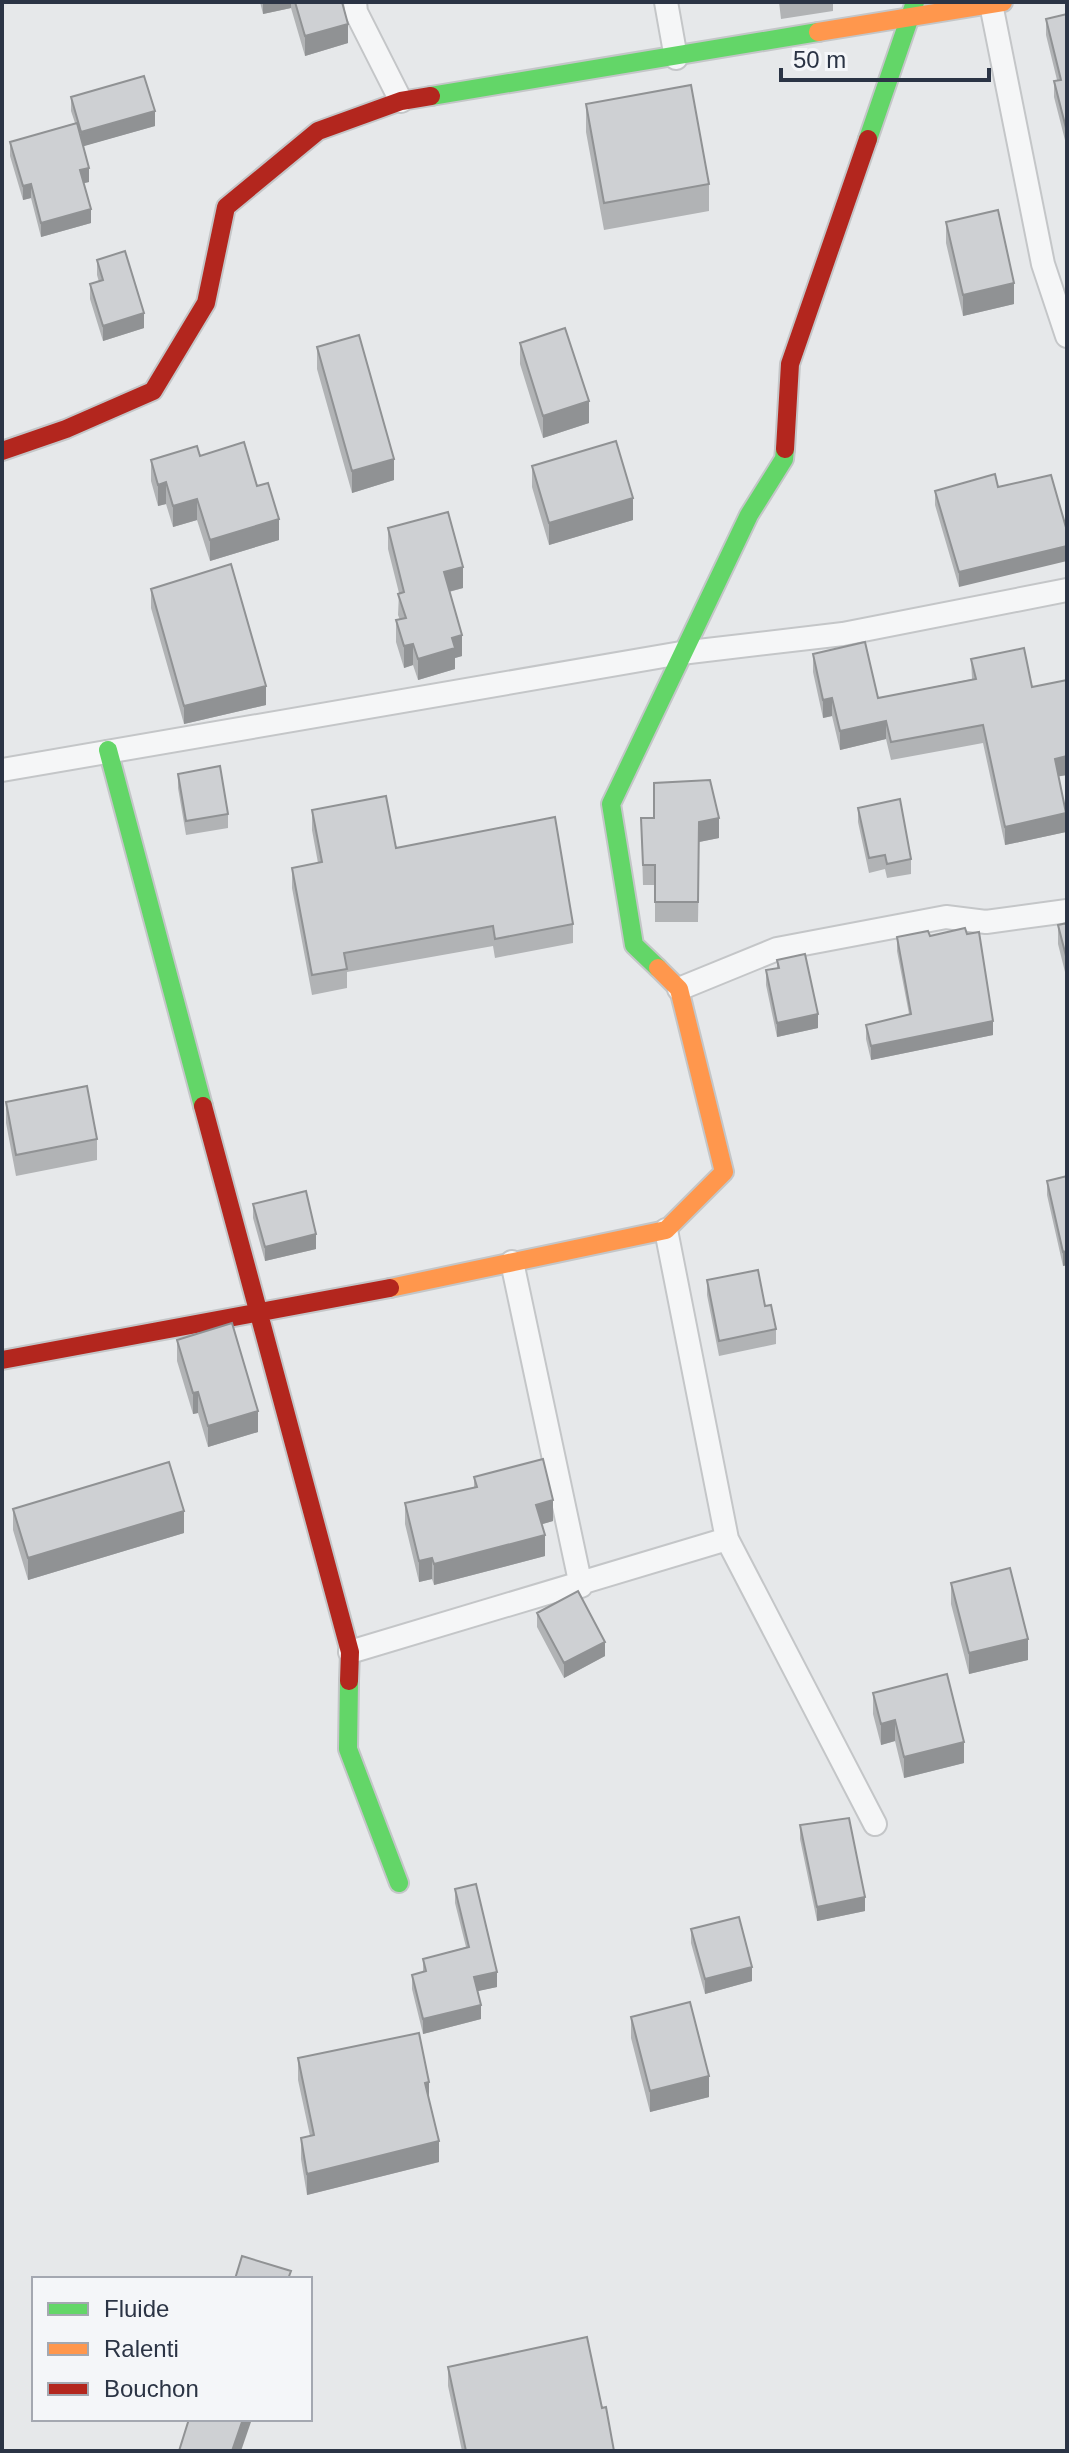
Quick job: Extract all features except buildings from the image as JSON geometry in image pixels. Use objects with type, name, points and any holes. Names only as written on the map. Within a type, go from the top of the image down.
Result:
[{"type":"street","points":[[355,2],[356,12],[401,101]]},
{"type":"street","points":[[666,2],[676,58]]},
{"type":"street","points":[[2,451],[66,429],[153,391],[206,303],[226,207],[318,131],[401,101],[676,58],[911,10],[997,3],[1043,264],[1067,336]]},
{"type":"street","points":[[2,1360],[258,1315],[666,1230],[724,1172],[679,989],[634,945],[611,804],[749,515],[784,459],[790,364],[911,10]]},
{"type":"street","points":[[2,770],[681,653],[843,634],[1067,590]]},
{"type":"street","points":[[108,750],[350,1652],[348,1749],[399,1883]]},
{"type":"street","points":[[679,989],[777,949],[946,917],[986,922],[1067,911]]},
{"type":"street","points":[[666,1230],[727,1539],[875,1824]]},
{"type":"street","points":[[512,1262],[581,1586]]},
{"type":"street","points":[[350,1652],[581,1586],[727,1539]]},
{"type":"traffic: fast","points":[[868,139],[915,2]]},
{"type":"traffic: fast","points":[[431,96],[818,32]]},
{"type":"traffic: fast","points":[[658,968],[634,945],[611,804],[749,515],[784,459],[785,449]]},
{"type":"traffic: fast","points":[[108,750],[203,1106]]},
{"type":"traffic: fast","points":[[349,1681],[348,1749],[399,1883]]},
{"type":"traffic: slow","points":[[818,32],[1003,2]]},
{"type":"traffic: slow","points":[[390,1288],[666,1230],[724,1172],[679,989],[658,968]]},
{"type":"traffic: jam","points":[[2,451],[66,429],[153,391],[206,303],[226,207],[318,131],[401,101],[431,96]]},
{"type":"traffic: jam","points":[[785,449],[790,364],[868,139]]},
{"type":"traffic: jam","points":[[203,1106],[350,1652],[349,1681]]},
{"type":"traffic: jam","points":[[2,1360],[390,1288]]}]
